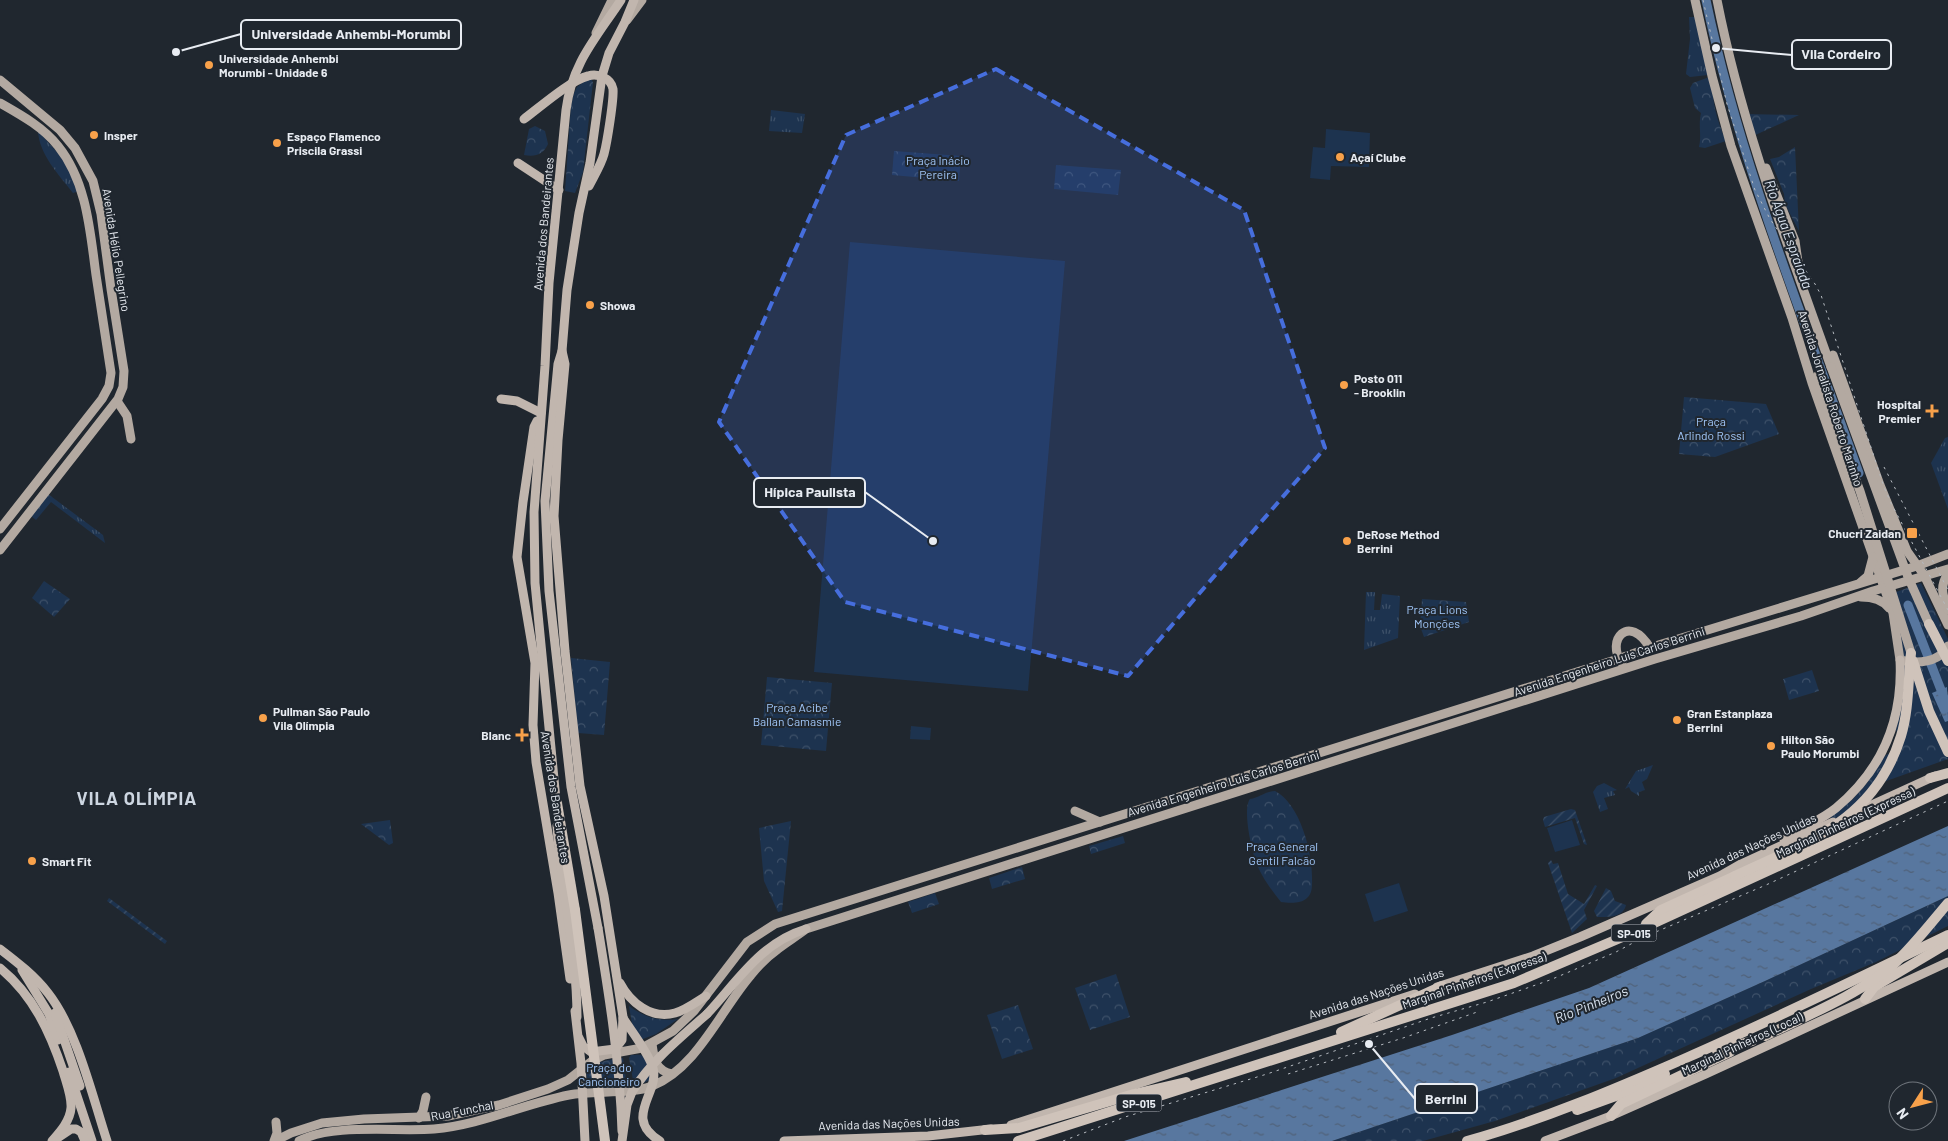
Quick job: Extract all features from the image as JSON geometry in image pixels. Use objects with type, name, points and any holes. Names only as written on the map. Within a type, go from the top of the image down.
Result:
[{"type":"highway","name":"Avenida dos Bandeirantes","points":[[576,1017],[577,988],[558,851],[557,803],[535,583],[534,512],[549,284],[570,86],[573,76],[593,40],[621,0]]},
{"type":"highway","name":"Avenida dos Bandeirantes","points":[[622,1136],[621,1090],[608,991],[571,787],[548,582],[545,501],[567,290],[590,163],[602,76],[609,53],[626,22],[634,0]]},
{"type":"highway","points":[[524,119],[587,76],[602,76],[610,82],[613,89],[604,155],[582,202]]},
{"type":"highway","points":[[518,164],[559,190]]},
{"type":"highway","name":"Avenida dos Bandeirantes","points":[[562,351],[565,364],[558,440],[554,526],[565,651],[583,802],[604,896],[623,1017]]},
{"type":"highway","points":[[501,400],[517,401],[540,415]]},
{"type":"highway","name":"Avenida dos Bandeirantes","points":[[540,415],[534,427],[517,557],[535,663],[533,725],[535,753],[579,1038],[584,1093],[585,1141]]},
{"type":"highway","points":[[1929,624],[1948,648]]},
{"type":"highway","points":[[1929,624],[1948,661]]},
{"type":"highway","points":[[1911,653],[1919,685],[1929,712],[1948,752]]},
{"type":"highway","points":[[1639,930],[1661,910],[1822,834],[1840,823],[1858,808],[1874,790],[1891,762],[1901,735],[1906,707],[1911,653]]},
{"type":"highway","points":[[1768,852],[1790,835],[1835,809],[1866,778],[1884,750],[1893,724],[1900,692],[1900,660]]},
{"type":"highway","points":[[1930,778],[1948,772]]},
{"type":"highway","name":"Avenida das Nações Unidas","points":[[784,1141],[928,1136],[986,1130],[1017,1124],[1533,956],[1720,876],[1930,778]]},
{"type":"highway","name":"Marginal Pinheiros (Expressa)","points":[[1018,1141],[1514,983],[1639,930],[1948,788]]},
{"type":"highway","points":[[583,802],[581,819],[594,885],[596,918]]},
{"type":"highway","points":[[557,803],[575,910],[605,1141]]},
{"type":"highway","points":[[1611,1116],[1621,1104],[1765,1036],[1868,982],[1894,964],[1948,903]]},
{"type":"highway","points":[[622,1136],[627,1105],[632,1092],[642,1076],[706,1014],[758,956],[773,945],[806,929]]},
{"type":"highway","points":[[1528,1123],[1635,1080],[1712,1046],[1948,935]]},
{"type":"highway","points":[[1865,999],[1874,987],[1948,943]]},
{"type":"highway","points":[[0,949],[39,982],[58,1007],[78,1052],[107,1141]]},
{"type":"highway","points":[[16,962],[43,1004],[53,1024],[92,1141]]},
{"type":"highway","name":"Marginal Pinheiros (Local)","points":[[1545,1141],[1611,1116],[1706,1074],[1948,962]]},
{"type":"highway","points":[[615,968],[620,984],[626,994],[641,1008],[652,1013],[666,1015],[675,1013],[706,996]]},
{"type":"highway","points":[[2,970],[22,984],[43,1004]]},
{"type":"highway","points":[[2,970],[28,998],[48,1030],[66,1080],[71,1106],[66,1123],[52,1141]]},
{"type":"highway","points":[[39,982],[58,1017],[98,1141]]},
{"type":"highway","points":[[1308,1048],[1442,986]]},
{"type":"highway","points":[[579,1038],[583,1046],[591,1052],[615,1049],[622,1040],[623,1017]]},
{"type":"highway","points":[[623,1017],[653,1068],[654,1074],[643,1116],[648,1132],[660,1141]]},
{"type":"highway","points":[[1466,1141],[1562,1115],[1611,1098],[1725,1047],[1752,1041]]},
{"type":"highway","points":[[986,1130],[1019,1128],[1134,1094],[1229,1074]]},
{"type":"highway","points":[[52,1141],[73,1129],[79,1130],[85,1141]]},
{"type":"main road","name":"Avenida dos Bandeirantes","points":[[593,40],[612,0]]},
{"type":"main road","name":"Avenida dos Bandeirantes","points":[[626,22],[642,0]]},
{"type":"main road","name":"Avenida Jornalista Roberto Marinho","points":[[1695,0],[1712,76],[1731,146],[1893,613],[1900,660]]},
{"type":"main road","name":"Avenida Jornalista Roberto Marinho","points":[[1717,0],[1733,74],[1751,137],[1823,344],[1829,349],[1838,366],[1880,485],[1908,552],[1924,575],[1948,625]]},
{"type":"main road","name":"Avenida Hélio Pellegrino","points":[[0,80],[60,130],[75,148],[93,181],[101,214],[124,371],[123,387],[117,401]]},
{"type":"main road","name":"Avenida Hélio Pellegrino","points":[[0,103],[35,124],[58,145],[79,182],[88,222],[111,373],[109,386],[102,399],[0,529]]},
{"type":"main road","points":[[1795,327],[1817,376],[1860,491],[1911,653]]},
{"type":"main road","points":[[1823,344],[1908,577],[1929,624]]},
{"type":"main road","points":[[0,550],[117,401],[127,416],[131,439]]},
{"type":"main road","points":[[1908,552],[1917,559],[1932,559],[1936,572]]},
{"type":"main road","name":"Avenida Engenheiro Luís Carlos Berrini","points":[[604,1055],[642,1048],[673,1031],[684,1022],[706,996],[746,942],[775,924],[1650,648],[1917,566],[1948,554]]},
{"type":"main road","points":[[1858,584],[1868,576],[1873,557]]},
{"type":"main road","name":"Avenida Engenheiro Luís Carlos Berrini","points":[[610,1091],[650,1087],[672,1074],[693,1055],[734,995],[762,962],[806,929],[1628,668],[1948,569]]},
{"type":"main road","points":[[1948,574],[1942,586],[1942,594],[1948,610]]},
{"type":"main road","points":[[1858,597],[1876,598],[1886,604],[1893,613]]},
{"type":"main road","points":[[1628,668],[1619,659],[1616,650],[1617,640],[1626,631],[1631,630],[1639,633],[1650,648]]},
{"type":"main road","points":[[1900,660],[1917,663],[1937,658],[1948,648]]},
{"type":"main road","points":[[1076,811],[1100,822]]},
{"type":"main road","points":[[652,1044],[653,1059],[656,1065],[666,1073],[672,1074]]},
{"type":"main road","name":"Rua Funchal","points":[[275,1141],[299,1130],[322,1123],[364,1118],[448,1116],[515,1100],[568,1080],[592,1061],[604,1055]]},
{"type":"main road","name":"Rua Funchal","points":[[299,1141],[316,1135],[342,1132],[445,1127],[500,1115],[557,1098],[610,1091]]},
{"type":"main road","points":[[419,1118],[423,1111],[426,1097]]},
{"type":"main road","points":[[342,1132],[361,1127],[364,1118]]},
{"type":"main road","points":[[275,1141],[277,1133],[276,1122]]},
{"type":"highlighted area","points":[[996,69],[1244,210],[1325,448],[1128,676],[845,602],[719,422],[846,135]]},
{"type":"green space","points":[[1689,17],[1698,17],[1708,75],[1690,77],[1686,74],[1690,39]]},
{"type":"green space","points":[[1712,76],[1715,110],[1726,141],[1705,148],[1699,147],[1701,113],[1695,108],[1690,88],[1693,83]]},
{"type":"green space","points":[[591,79],[593,82],[583,172],[575,193],[565,191],[571,105],[577,87],[586,80]]},
{"type":"green space","points":[[771,110],[805,114],[802,133],[769,131]]},
{"type":"green space","points":[[1744,114],[1799,115],[1751,137]]},
{"type":"green space","points":[[535,126],[545,131],[548,144],[544,151],[538,154],[532,156],[524,155],[529,129]]},
{"type":"green space","name":"Açaí Clube","points":[[1326,129],[1370,133],[1369,167],[1331,166],[1330,180],[1310,178],[1313,147],[1325,148]]},
{"type":"green space","points":[[38,131],[67,163],[79,191],[73,193],[56,172],[42,148]]},
{"type":"green space","points":[[1795,147],[1799,231],[1785,204],[1784,194],[1770,159],[1779,157]]},
{"type":"green space","name":"Praça Inácio Pereira","points":[[894,151],[961,156],[959,181],[892,175]]},
{"type":"green space","points":[[1056,165],[1121,170],[1118,195],[1054,189]]},
{"type":"green space","points":[[850,242],[1065,261],[1028,691],[814,672]]},
{"type":"green space","name":"Praça Arlindo Rossi","points":[[1684,397],[1766,404],[1779,434],[1715,457],[1679,454]]},
{"type":"green space","points":[[1948,437],[1948,509],[1931,463],[1945,438]]},
{"type":"green space","points":[[48,494],[103,535],[105,543],[51,502],[36,520],[31,516]]},
{"type":"green space","points":[[44,581],[70,599],[54,617],[32,598]]},
{"type":"green space","points":[[1921,583],[1948,639],[1948,759],[1875,785],[1858,804],[1833,820],[1829,816],[1852,800],[1867,783],[1884,756],[1892,752],[1898,737],[1896,729],[1900,711],[1903,678],[1885,596]]},
{"type":"green space","points":[[1366,592],[1375,592],[1374,610],[1380,610],[1382,594],[1400,596],[1398,638],[1364,650]]},
{"type":"green space","name":"Praça Lions Monções","points":[[1422,599],[1466,602],[1469,622],[1424,637],[1420,626]]},
{"type":"green space","points":[[571,658],[610,662],[604,735],[578,733]]},
{"type":"green space","points":[[1812,670],[1819,691],[1789,700],[1783,679]]},
{"type":"green space","name":"Praça Acibe Ballan Camasmie","points":[[767,677],[832,683],[826,751],[761,745]]},
{"type":"green space","points":[[911,726],[931,728],[930,740],[910,739]]},
{"type":"green space","points":[[1653,765],[1647,779],[1642,782],[1645,790],[1639,792],[1639,796],[1631,791],[1629,787],[1625,789],[1636,771]]},
{"type":"green space","points":[[1604,783],[1617,790],[1613,791],[1615,795],[1604,798],[1608,809],[1600,812],[1593,792],[1597,786]]},
{"type":"green space","name":"Praça General Gentil Falcão","points":[[1275,791],[1284,797],[1298,817],[1310,854],[1311,891],[1307,898],[1298,902],[1281,902],[1258,867],[1253,852],[1247,821],[1248,804],[1250,799]]},
{"type":"green space","points":[[1571,809],[1575,810],[1587,845],[1584,844],[1575,818],[1545,827],[1544,817]]},
{"type":"green space","points":[[390,820],[393,843],[389,845],[361,824]]},
{"type":"green space","points":[[1572,820],[1580,845],[1555,852],[1547,828]]},
{"type":"green space","points":[[791,821],[782,911],[778,912],[764,881],[759,828]]},
{"type":"green space","points":[[1123,836],[1125,843],[1091,854],[1089,846]]},
{"type":"green space","points":[[1551,860],[1553,864],[1558,863],[1568,894],[1584,904],[1595,885],[1597,886],[1584,910],[1587,919],[1572,933],[1548,863]]},
{"type":"green space","points":[[1022,867],[1025,879],[992,889],[989,878]]},
{"type":"green space","points":[[1399,883],[1408,911],[1374,922],[1365,894]]},
{"type":"green space","points":[[1606,888],[1611,891],[1615,901],[1626,905],[1618,915],[1597,917],[1594,911]]},
{"type":"green space","points":[[935,893],[939,904],[912,913],[908,902]]},
{"type":"green space","points":[[1948,896],[1948,926],[1876,962],[1811,989],[1616,1078],[1495,1121],[1423,1141],[1332,1141],[1638,1038]]},
{"type":"green space","points":[[109,898],[167,941],[165,944],[107,901]]},
{"type":"green space","points":[[1116,974],[1130,1017],[1090,1030],[1075,988]]},
{"type":"green space","points":[[1018,1005],[1033,1049],[1002,1059],[987,1015]]},
{"type":"green space","name":"Praça do Cancioneiro","points":[[629,1006],[652,1018],[664,1020],[678,1019],[656,1034],[635,1042]]},
{"type":"green space","name":"Praça do Cancioneiro","points":[[631,1055],[640,1055],[647,1060],[650,1080],[641,1084],[633,1080],[629,1058]]},
{"type":"green space","name":"Praça do Cancioneiro","points":[[623,1058],[627,1086],[602,1089],[596,1088],[588,1080],[586,1073],[594,1065],[603,1061]]},
{"type":"water","points":[[1947,687],[1948,721],[1945,722],[1932,693]]},
{"type":"water","name":"Rio Pinheiros","points":[[1948,826],[1948,896],[1638,1038],[1332,1141],[1124,1141],[1452,1035],[1589,988]]},
{"type":"waterway","name":"Rio Água Espraiada","points":[[1706,0],[1736,121],[1774,239],[1859,473]]},
{"type":"waterway","name":"Rio Água Espraiada","points":[[1908,605],[1948,708]]},
{"type":"railway","points":[[1703,0],[1727,104],[1755,190],[1770,219],[1821,295],[1884,487],[1948,610]]},
{"type":"railway","points":[[1884,467],[1948,590]]},
{"type":"railway","points":[[1063,1141],[1125,1117],[1267,1074],[1550,980],[1616,952],[1644,937],[1766,885],[1948,801]]},
{"type":"railway","points":[[1288,1074],[1403,1038],[1480,1011]]},
{"type":"place","name":"Vila Cordeiro","points":[[1716,48]]},
{"type":"place","name":"Universidade Anhembi-Morumbi","points":[[176,52]]},
{"type":"place","name":"Universidade Anhembi Morumbi - Unidade 6","points":[[209,65]]},
{"type":"place","name":"Insper","points":[[94,135]]},
{"type":"place","name":"Espaço Flamenco Priscila Grassi","points":[[277,143]]},
{"type":"place","name":"Açaí Clube","points":[[1340,157]]},
{"type":"place","name":"Showa","points":[[590,305]]},
{"type":"place","name":"Posto 011 - Brooklin","points":[[1344,385]]},
{"type":"place","name":"Hospital Premier","points":[[1932,411]]},
{"type":"place","name":"Chucri Zaidan","points":[[1912,533]]},
{"type":"place","name":"Hípica Paulista","points":[[933,541]]},
{"type":"place","name":"DeRose Method Berrini","points":[[1347,541]]},
{"type":"place","name":"Pullman São Paulo Vila Olímpia","points":[[263,718]]},
{"type":"place","name":"Gran Estanplaza Berrini","points":[[1677,720]]},
{"type":"place","name":"Blanc","points":[[522,735]]},
{"type":"place","name":"Hilton São Paulo Morumbi","points":[[1771,746]]},
{"type":"place","name":"Smart Fit","points":[[32,861]]},
{"type":"place","name":"Berrini","points":[[1369,1044]]},
{"type":"district","name":"VILA OLÍMPIA","points":[[137,798]]}]
